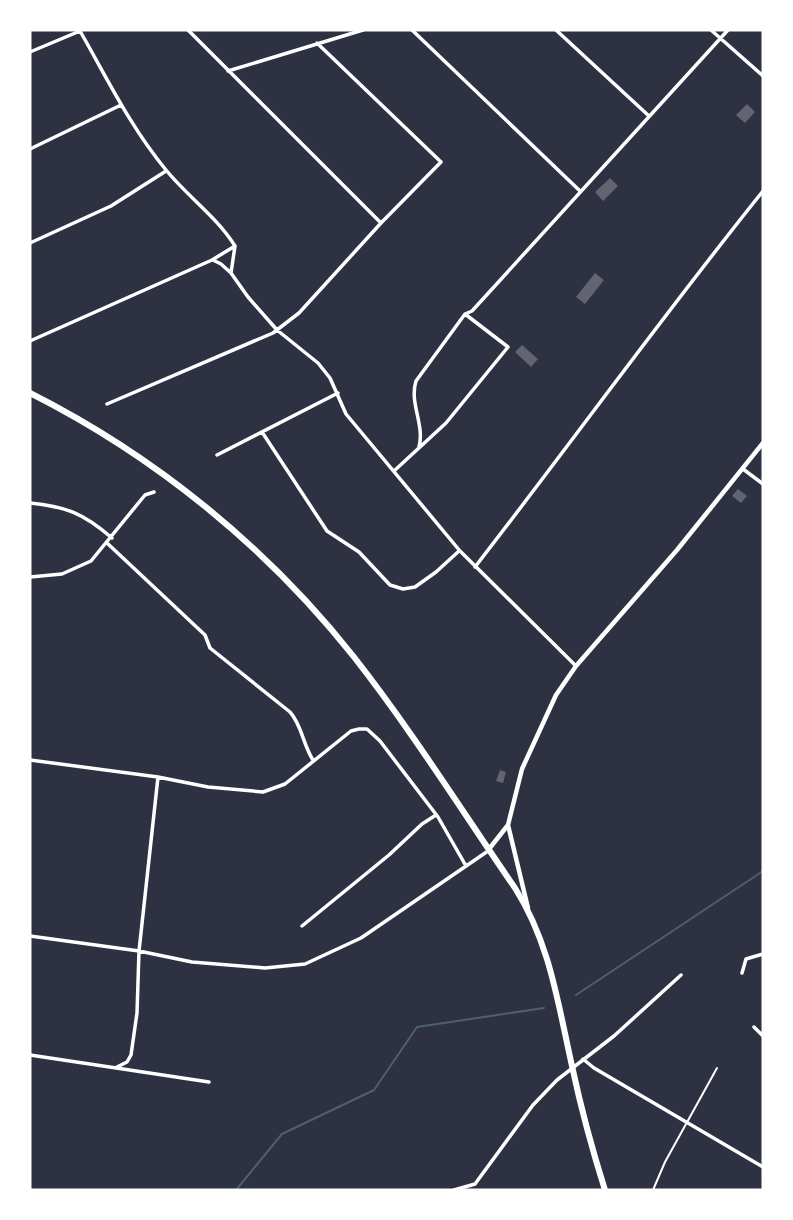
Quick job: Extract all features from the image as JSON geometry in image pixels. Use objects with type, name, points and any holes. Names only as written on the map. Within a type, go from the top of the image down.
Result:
[{"type":"main road","points":[[30,393],[102,433],[170,479],[237,533],[285,579],[353,656],[529,909],[552,972],[584,1121],[605,1190]]},
{"type":"street","points":[[30,52],[81,30],[121,105],[166,171],[224,229],[235,246],[231,273]]},
{"type":"street","points":[[188,30],[381,223]]},
{"type":"street","points":[[228,71],[362,30]]},
{"type":"street","points":[[412,30],[580,191]]},
{"type":"street","points":[[556,30],[649,116]]},
{"type":"street","points":[[711,30],[763,76]]},
{"type":"street","points":[[419,447],[421,426],[414,394],[416,381],[465,314],[472,311],[729,30]]},
{"type":"street","points":[[107,404],[277,330],[299,313],[441,162],[317,43]]},
{"type":"street","points":[[30,149],[121,105]]},
{"type":"street","points":[[30,243],[111,206],[166,171]]},
{"type":"street","points":[[475,567],[674,303],[763,191]]},
{"type":"street","points":[[30,341],[212,260],[235,246]]},
{"type":"street","points":[[212,260],[231,273],[277,330],[318,363],[330,378],[346,414],[460,551],[576,666]]},
{"type":"street","points":[[394,471],[446,423],[508,347],[465,314]]},
{"type":"street","points":[[217,455],[338,393]]},
{"type":"street","points":[[262,432],[327,531],[359,552],[390,585],[403,589],[415,587],[460,551]]},
{"type":"street","points":[[529,909],[508,825],[515,791],[536,734],[556,695],[576,666],[677,550],[763,443]]},
{"type":"street","points":[[743,468],[763,484]]},
{"type":"street","points":[[30,577],[73,571],[91,561],[145,495],[154,492]]},
{"type":"street","points":[[30,503],[74,511],[112,538]]},
{"type":"street","points":[[107,542],[205,635],[210,648],[295,717],[313,760]]},
{"type":"street","points":[[30,760],[158,777],[208,787],[263,792],[285,784],[351,731],[367,729],[380,741],[436,815],[466,866]]},
{"type":"street","points":[[117,1067],[127,1062],[131,1055],[137,1013],[139,951],[158,777]]},
{"type":"street","points":[[302,926],[436,815]]},
{"type":"street","points":[[30,936],[139,951],[192,962],[265,968],[305,964],[361,938],[484,855],[508,825]]},
{"type":"street","points":[[742,973],[746,959],[763,954]]},
{"type":"street","points":[[454,1190],[475,1184],[533,1105],[681,975]]},
{"type":"street","points":[[754,1027],[763,1036]]},
{"type":"street","points":[[30,1055],[209,1082]]},
{"type":"street","points":[[583,1059],[763,1167]]},
{"type":"lane","points":[[653,1190],[686,1122],[717,1068]]},
{"type":"building","points":[[747,104],[755,112],[745,123],[736,115]]},
{"type":"building","points":[[610,178],[618,186],[603,201],[595,192]]},
{"type":"building","points":[[595,273],[604,280],[585,304],[576,297]]},
{"type":"building","points":[[522,345],[538,359],[531,367],[515,352]]},
{"type":"building","points":[[738,489],[747,496],[741,503],[732,496]]},
{"type":"building","points":[[500,770],[506,772],[503,783],[496,781]]},
{"type":"waterway","points":[[576,995],[763,871]]},
{"type":"waterway","points":[[236,1190],[282,1134],[374,1090],[417,1027],[544,1008]]}]
